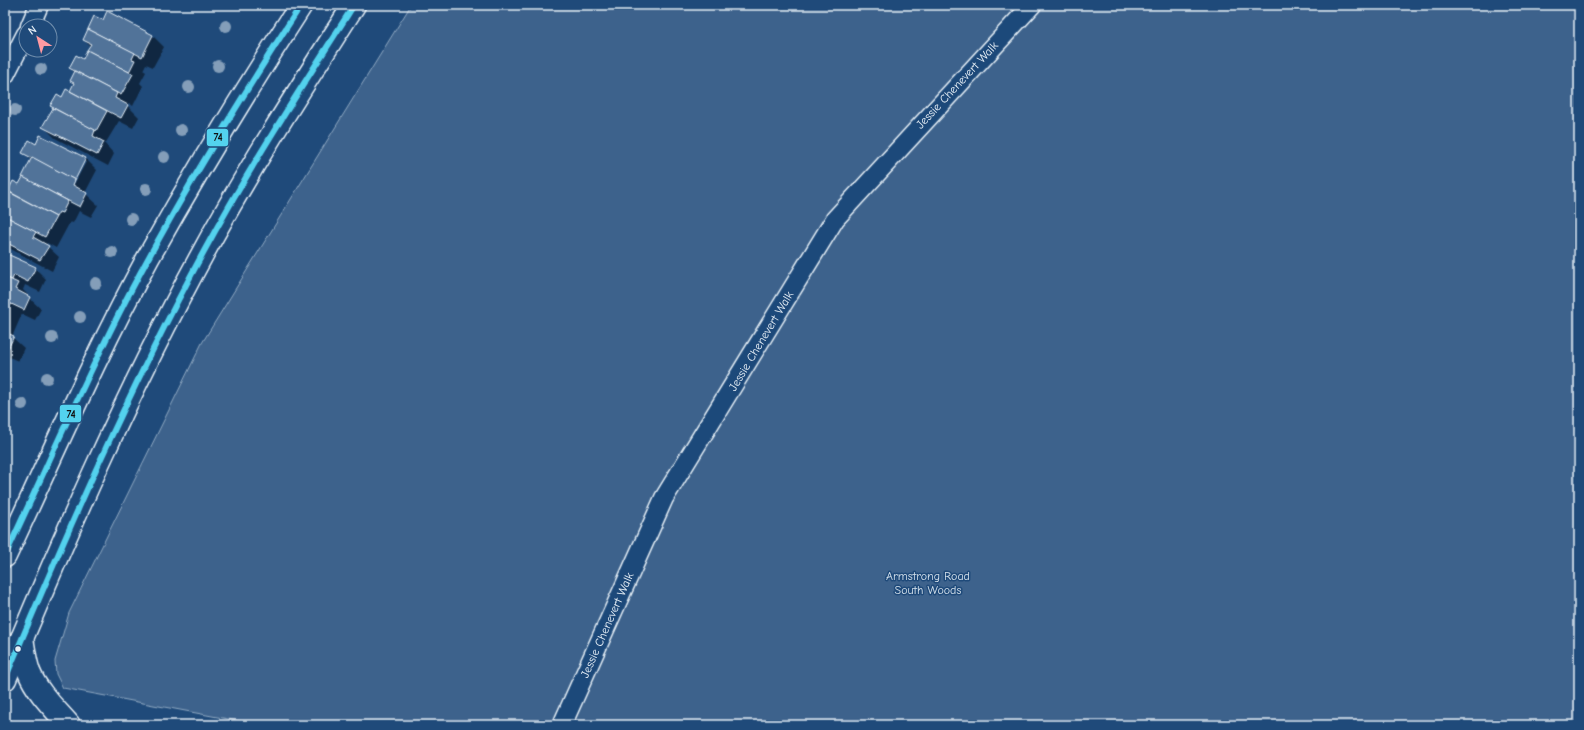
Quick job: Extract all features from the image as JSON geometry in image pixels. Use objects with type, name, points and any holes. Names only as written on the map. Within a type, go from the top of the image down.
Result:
[{"type":"main road","points":[[5,556],[40,482],[76,400],[148,259],[200,165],[301,5]]},
{"type":"main road","points":[[5,679],[119,420],[156,343],[203,252],[256,160],[354,5]]},
{"type":"main road","points":[[5,534],[40,482]]},
{"type":"main road","points":[[22,638],[25,659],[32,680],[69,725]]},
{"type":"street","points":[[33,18],[39,5]]},
{"type":"street","name":"Jessie Chenevert Walk","points":[[562,725],[664,498],[835,219],[1032,5]]},
{"type":"street","points":[[5,75],[18,50]]},
{"type":"green space","name":"Armstrong Road South Woods","points":[[411,5],[1579,5],[1579,725],[260,725],[63,688],[56,674],[55,661],[69,613],[202,343]]},
{"type":"building","points":[[107,11],[153,35],[142,57],[88,29],[94,16],[103,20]]},
{"type":"building","points":[[88,29],[135,53],[132,59],[135,60],[129,72],[87,50],[91,44],[83,40]]},
{"type":"building","points":[[87,50],[133,74],[121,95],[69,68],[76,55],[83,59]]},
{"type":"building","points":[[75,71],[117,93],[115,98],[128,105],[121,118],[70,91],[74,83],[70,81]]},
{"type":"building","points":[[66,89],[107,111],[96,131],[50,106],[57,94],[62,97]]},
{"type":"building","points":[[53,108],[95,130],[93,136],[104,142],[97,155],[42,127]]},
{"type":"building","points":[[40,135],[86,158],[75,180],[22,153],[29,140],[36,144]]},
{"type":"building","points":[[32,157],[75,180],[73,185],[87,193],[80,207],[22,177]]},
{"type":"building","points":[[23,177],[68,201],[62,213],[59,212],[56,217],[8,191],[13,181],[19,184]]},
{"type":"building","points":[[5,190],[56,217],[45,237],[5,216]]},
{"type":"building","points":[[5,216],[36,232],[33,237],[49,246],[40,260],[5,242]]},
{"type":"building","points":[[5,253],[36,267],[28,282],[14,275],[12,280],[5,277]]},
{"type":"building","points":[[5,277],[18,283],[15,289],[30,297],[24,310],[5,301]]},
{"type":"building","points":[[5,301],[11,304],[5,316]]},
{"type":"building","points":[[5,332],[14,336],[7,351],[5,350]]},
{"type":"transit line","name":"74","points":[[5,556],[96,359],[129,294],[169,220],[256,76],[301,5]]},
{"type":"transit line","name":"74","points":[[5,679],[51,571],[123,410],[175,305],[257,159],[354,5]]}]
